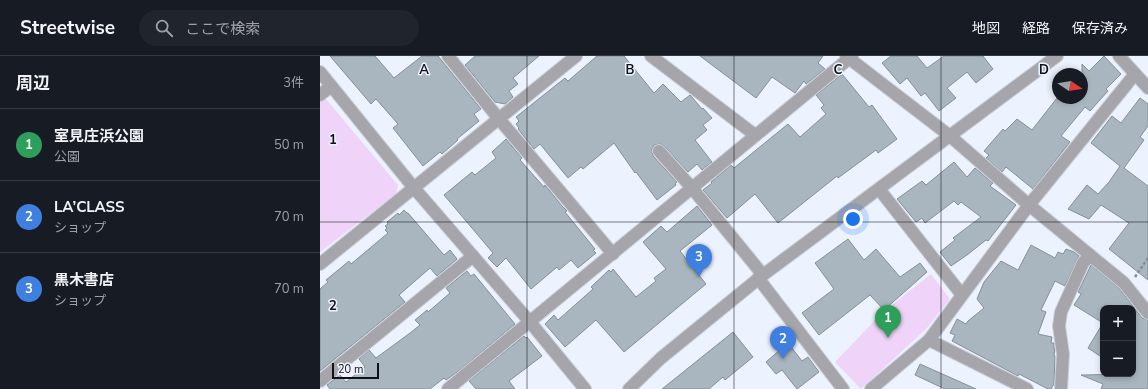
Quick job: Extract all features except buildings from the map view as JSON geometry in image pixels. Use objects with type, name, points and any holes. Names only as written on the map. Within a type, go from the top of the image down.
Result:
[{"type":"street","points":[[448,56],[613,254]]},
{"type":"street","points":[[320,264],[576,56]]},
{"type":"street","points":[[651,56],[755,135]]},
{"type":"street","points":[[629,389],[661,358],[760,277],[1056,56]]},
{"type":"street","points":[[1119,56],[1148,88]]},
{"type":"street","points":[[448,389],[613,254],[849,57],[950,136],[1029,205],[1124,283],[1148,313]]},
{"type":"street","points":[[320,72],[414,188],[530,322],[585,389]]},
{"type":"street","points":[[871,389],[929,340],[1029,205],[1135,74]]},
{"type":"street","points":[[320,95],[331,86]]},
{"type":"street","points":[[659,151],[692,188],[844,389]]},
{"type":"street","points":[[879,189],[962,295]]},
{"type":"street","points":[[1061,389],[1063,354],[1059,326],[1061,312],[1083,263],[1090,255]]},
{"type":"street","points":[[320,381],[473,256]]},
{"type":"street","points":[[929,340],[1026,389]]},
{"type":"path","points":[[1127,287],[1148,258]]},
{"type":"shaded area","points":[[320,99],[326,99],[398,185],[396,194],[320,252]]},
{"type":"shaded area","points":[[931,274],[950,299],[927,328],[861,389],[835,362],[883,312]]},
{"type":"place","name":"黒木書店","points":[[699,277]]},
{"type":"place","name":"室見庄浜公園","points":[[888,338]]},
{"type":"place","name":"LA’CLASS","points":[[783,359]]}]
